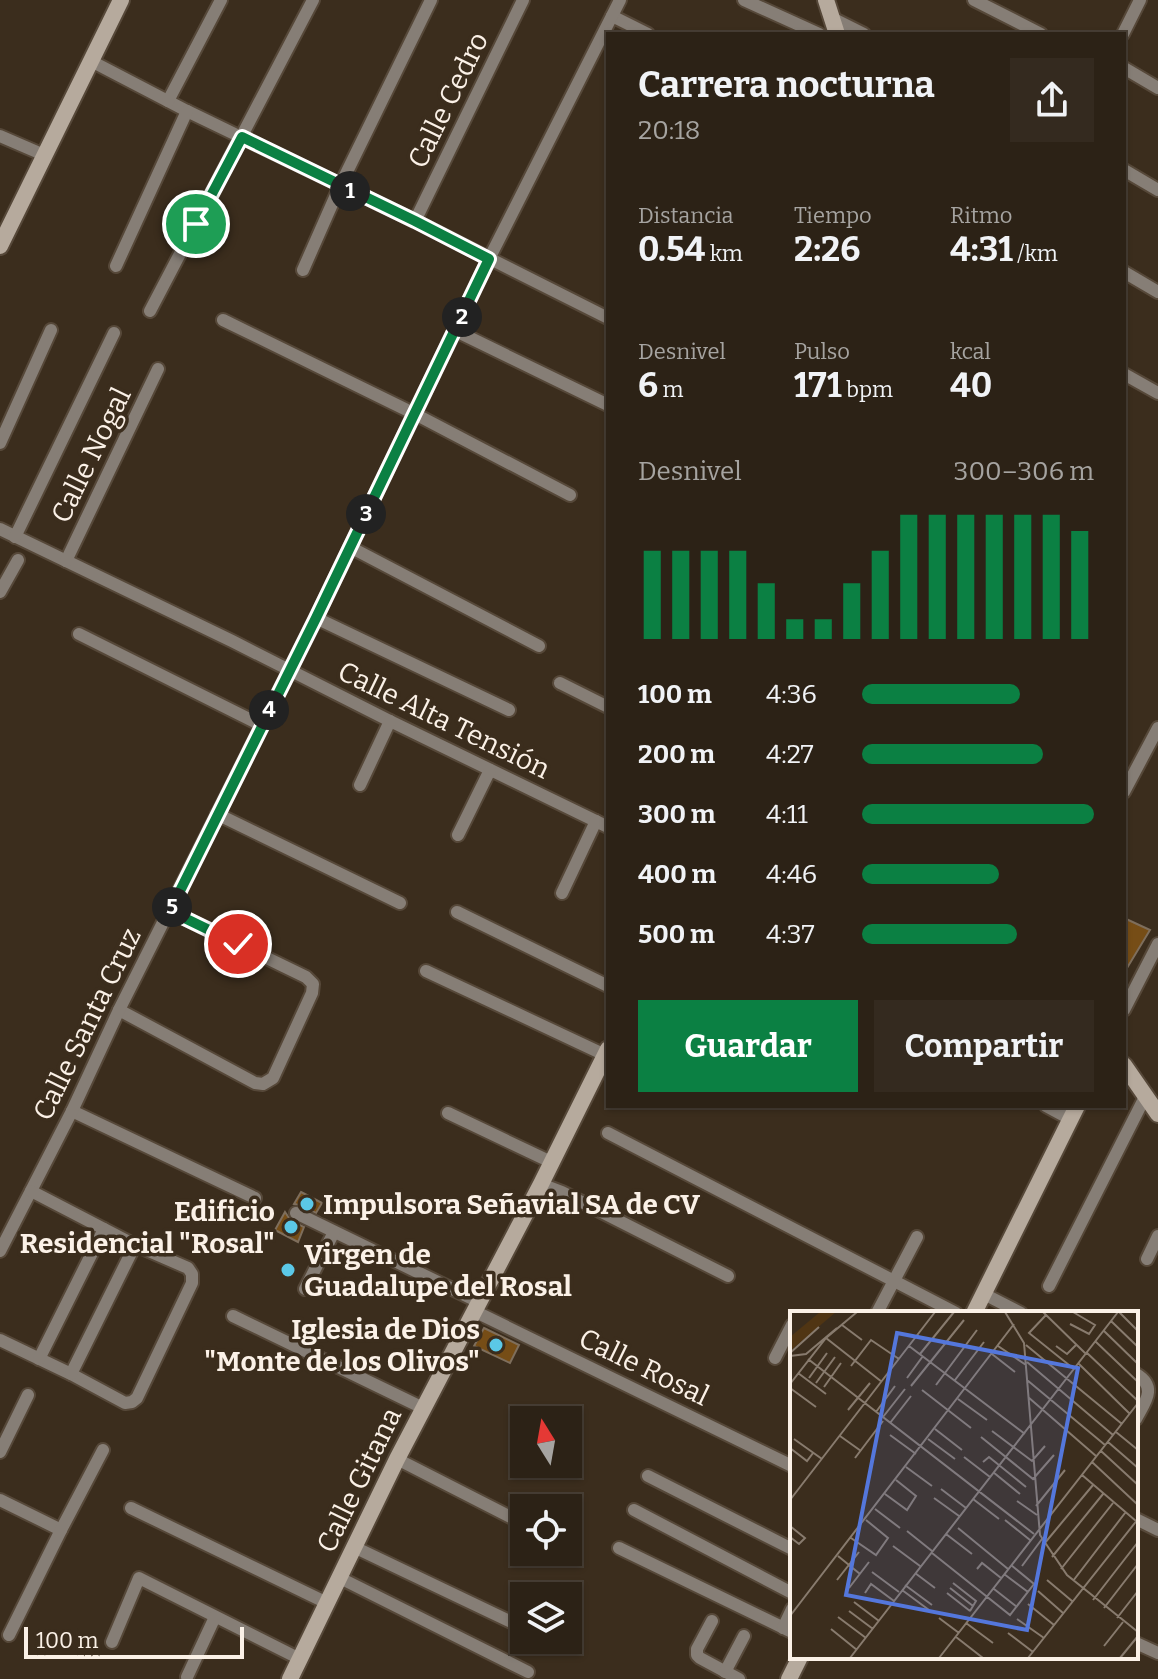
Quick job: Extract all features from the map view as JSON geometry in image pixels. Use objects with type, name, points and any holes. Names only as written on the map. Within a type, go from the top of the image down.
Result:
[{"type":"street","points":[[0,246],[121,0]]},
{"type":"street","points":[[168,101],[221,0]]},
{"type":"street","points":[[150,311],[313,0]]},
{"type":"street","points":[[303,270],[340,186],[431,0]]},
{"type":"street","name":"Calle Cedro","points":[[415,221],[523,0]]},
{"type":"street","name":"Calle Santa Cruz","points":[[0,1251],[620,0]]},
{"type":"street","points":[[744,0],[815,32]]},
{"type":"street","points":[[826,0],[835,26],[857,32]]},
{"type":"street","points":[[974,0],[1037,32]]},
{"type":"street","points":[[1124,0],[1138,4],[1124,32]]},
{"type":"street","points":[[612,16],[644,32]]},
{"type":"street","points":[[91,61],[606,317]]},
{"type":"street","points":[[1126,69],[1158,88]]},
{"type":"street","points":[[116,266],[187,111]]},
{"type":"street","points":[[0,136],[44,155]]},
{"type":"street","points":[[1126,171],[1158,190]]},
{"type":"street","points":[[1126,273],[1158,292]]},
{"type":"street","points":[[223,320],[415,414],[570,495]]},
{"type":"street","points":[[0,443],[51,330]]},
{"type":"street","points":[[456,331],[606,404]]},
{"type":"street","points":[[15,537],[114,333]]},
{"type":"street","name":"Calle Nogal","points":[[66,561],[158,369]]},
{"type":"street","points":[[1126,375],[1158,393]]},
{"type":"street","name":"Calle Alta Tensión","points":[[0,529],[602,824]]},
{"type":"street","points":[[350,547],[539,646]]},
{"type":"street","points":[[0,592],[18,560]]},
{"type":"street","points":[[316,618],[509,710]]},
{"type":"street","points":[[79,634],[261,725]]},
{"type":"street","points":[[560,683],[606,706]]},
{"type":"street","points":[[360,785],[390,721]]},
{"type":"street","points":[[1126,788],[1158,728]]},
{"type":"street","points":[[458,835],[490,770]]},
{"type":"street","points":[[217,814],[400,903]]},
{"type":"street","points":[[562,893],[602,824]]},
{"type":"street","points":[[119,1010],[255,1083],[263,1084],[273,1078],[312,993],[313,984],[306,977],[170,911]]},
{"type":"street","points":[[457,912],[606,985]]},
{"type":"street","points":[[1126,1006],[1158,944]]},
{"type":"street","points":[[426,971],[606,1052]]},
{"type":"street","name":"Calle Gitana","points":[[290,1679],[397,1459],[541,1184],[606,1052]]},
{"type":"street","points":[[1126,1072],[1158,1114]]},
{"type":"street","points":[[1049,1286],[1146,1095]]},
{"type":"street","points":[[72,1111],[255,1198]]},
{"type":"street","points":[[975,1311],[1074,1112]]},
{"type":"street","points":[[448,1113],[551,1162]]},
{"type":"street","points":[[608,1133],[952,1311]]},
{"type":"street","points":[[541,1184],[728,1276]]},
{"type":"street","points":[[0,1340],[125,1403],[132,1402],[137,1398],[192,1283],[188,1268],[135,1245],[31,1191]]},
{"type":"street","name":"Calle Rosal","points":[[296,1213],[790,1465]]},
{"type":"street","points":[[39,1359],[104,1229]]},
{"type":"street","points":[[305,1289],[334,1232]]},
{"type":"street","points":[[1147,1259],[1158,1236]]},
{"type":"street","points":[[878,1311],[917,1237]]},
{"type":"street","points":[[71,1374],[135,1245]]},
{"type":"street","points":[[984,1294],[1017,1311]]},
{"type":"street","points":[[233,1316],[423,1408]]},
{"type":"street","points":[[775,1358],[790,1329]]},
{"type":"street","points":[[1138,1375],[1145,1379],[1149,1387],[1148,1397],[1138,1415]]},
{"type":"street","points":[[0,1452],[28,1395]]},
{"type":"street","points":[[9,1635],[103,1450]]},
{"type":"street","points":[[397,1459],[510,1517]]},
{"type":"street","points":[[648,1476],[790,1548]]},
{"type":"street","points":[[0,1500],[61,1530]]},
{"type":"street","points":[[131,1508],[327,1603]]},
{"type":"street","points":[[634,1510],[790,1592]]},
{"type":"street","points":[[1138,1520],[1158,1530]]},
{"type":"street","points":[[354,1547],[510,1621]]},
{"type":"street","points":[[619,1548],[788,1630]]},
{"type":"street","points":[[112,1642],[139,1578],[300,1659]]},
{"type":"street","points":[[340,1578],[528,1672]]},
{"type":"street","points":[[187,1677],[215,1617]]},
{"type":"street","points":[[712,1621],[697,1649],[697,1655],[739,1679]]},
{"type":"street","points":[[725,1672],[744,1636]]},
{"type":"street","points":[[1138,1644],[1158,1653]]},
{"type":"street","points":[[789,1679],[799,1659]]},
{"type":"building","points":[[1126,919],[1150,930],[1126,970]]},
{"type":"building","name":"Impulsora Señavial SA de CV","points":[[301,1192],[322,1203],[316,1213],[294,1204]]},
{"type":"building","name":"Edificio Residencial \"Rosal\"","points":[[285,1212],[291,1221],[304,1227],[298,1242],[275,1230]]},
{"type":"building","name":"Iglesia de Dios \"Monte de los Olivos\"","points":[[484,1328],[519,1345],[510,1363],[474,1346]]},
{"type":"place","name":"Impulsora Señavial SA de CV","points":[[307,1204]]},
{"type":"place","name":"Edificio Residencial \"Rosal\"","points":[[291,1227]]},
{"type":"place","name":"Virgen de Guadalupe del Rosal","points":[[288,1270]]},
{"type":"place","name":"Iglesia de Dios \"Monte de los Olivos\"","points":[[496,1345]]},
{"type":"route","points":[[196,224],[242,137],[489,259],[170,911],[238,944]]}]
